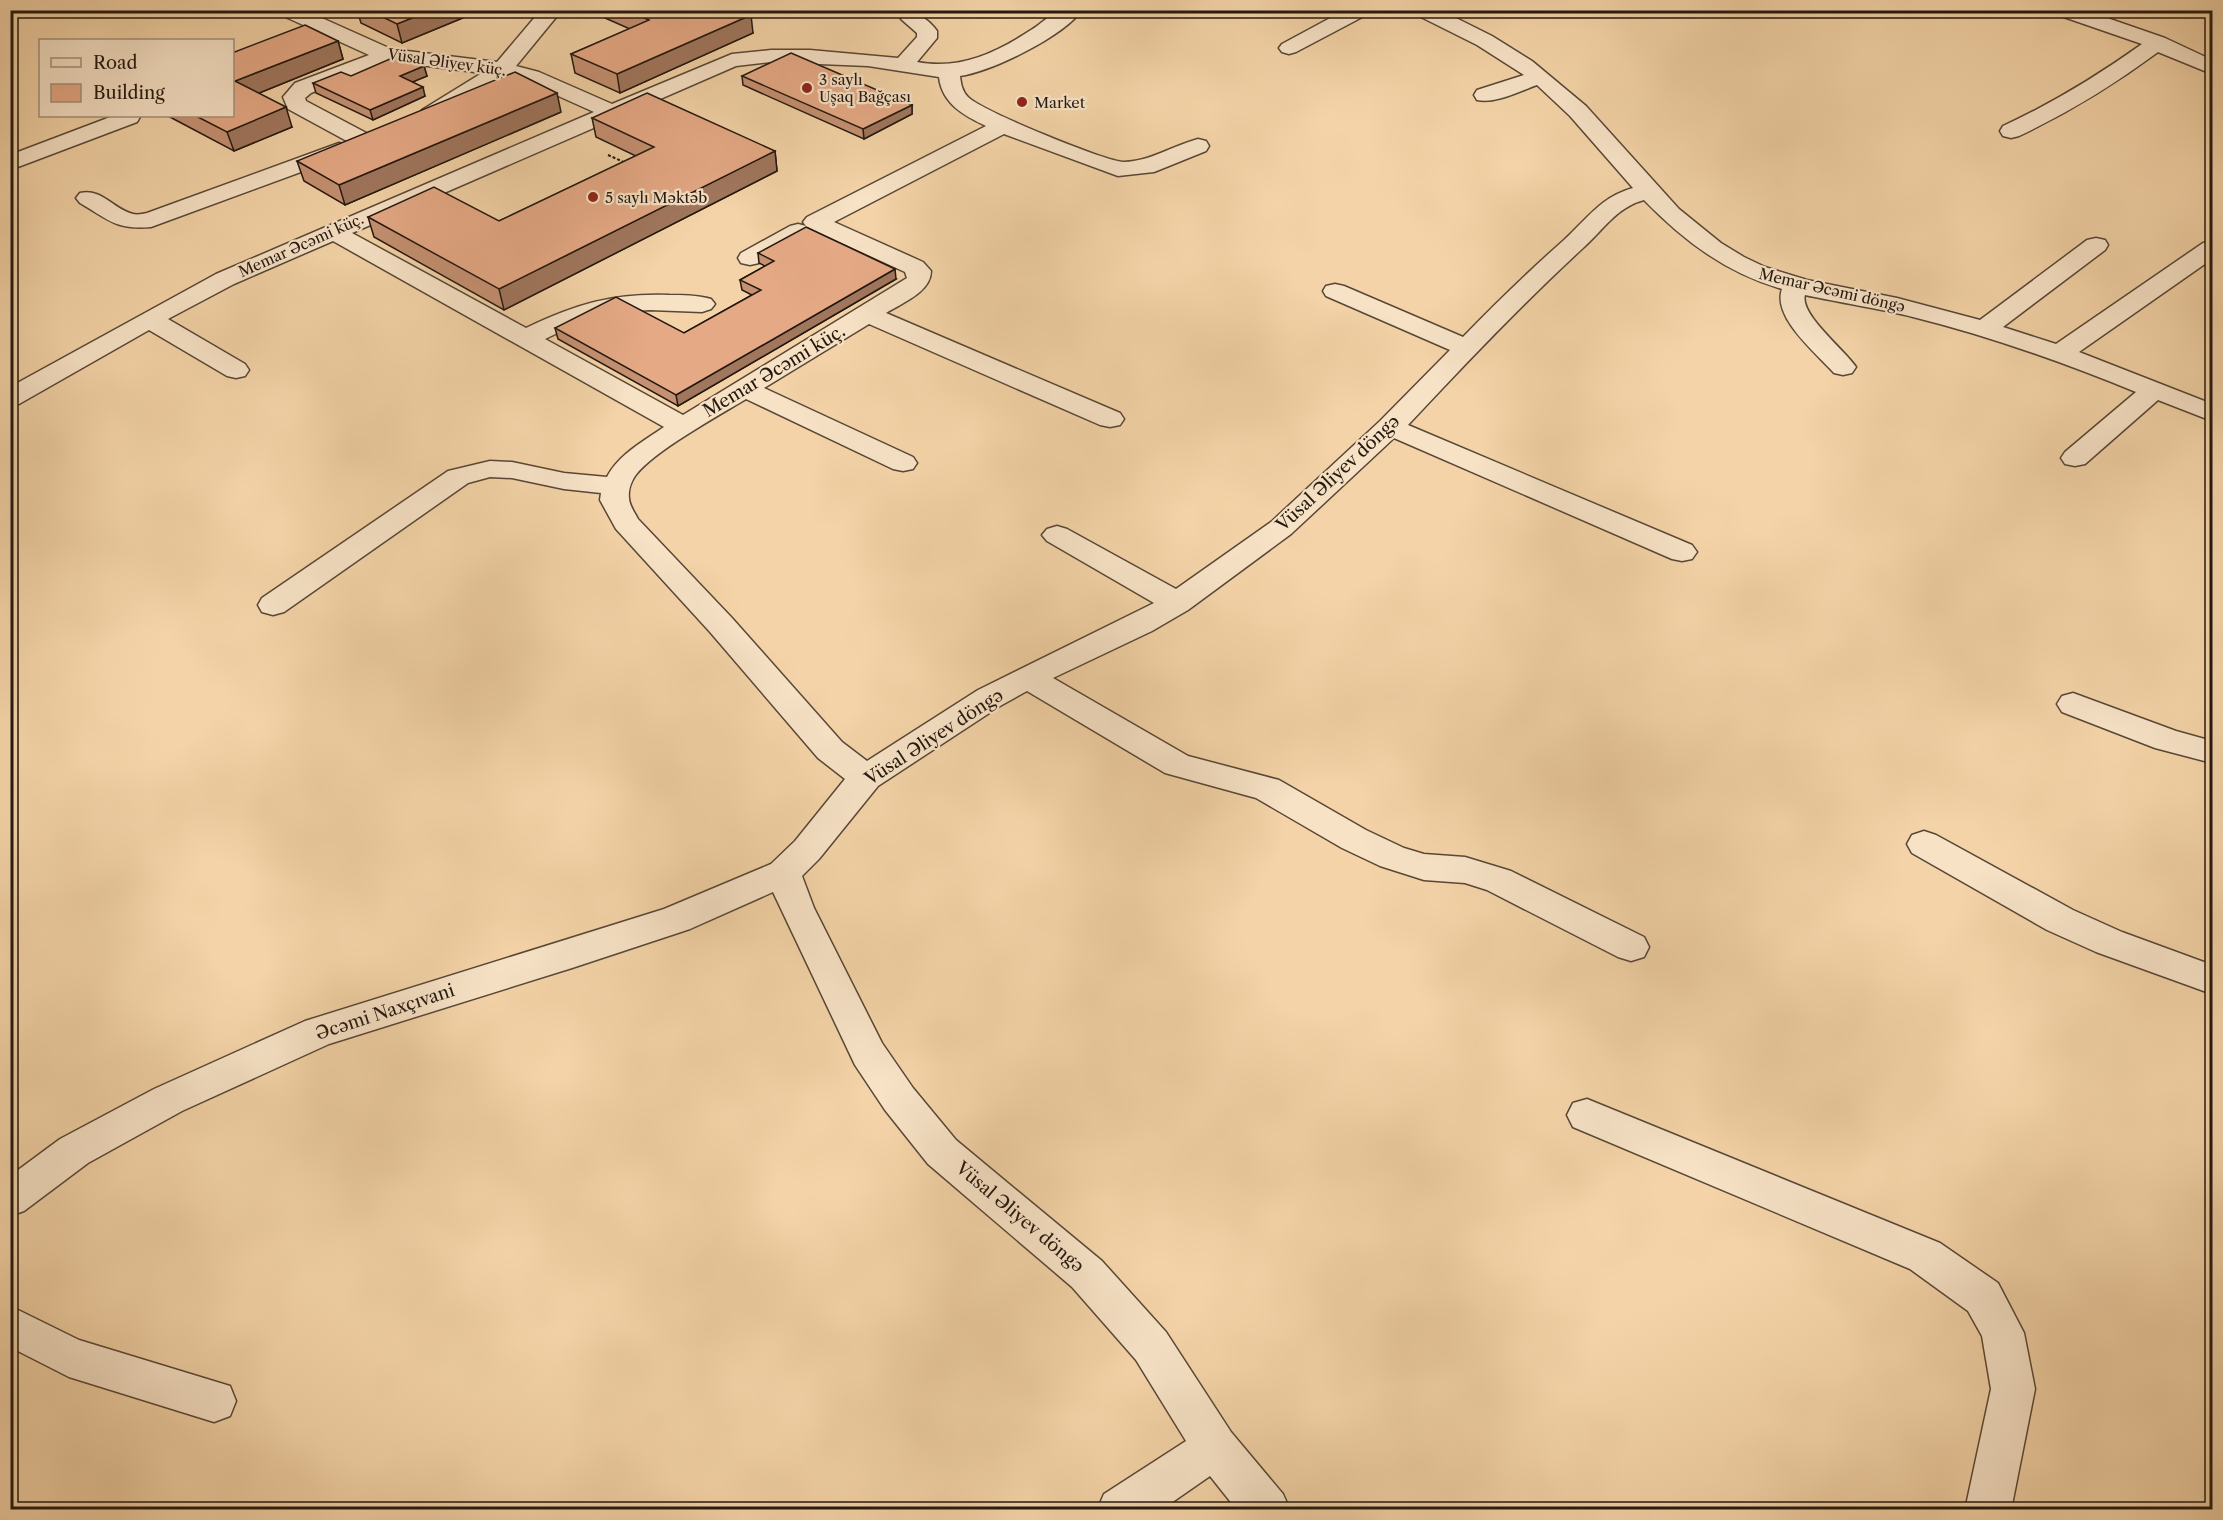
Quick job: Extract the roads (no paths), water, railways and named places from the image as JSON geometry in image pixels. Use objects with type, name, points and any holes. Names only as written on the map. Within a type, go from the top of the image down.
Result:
[{"type":"street","name":"Vüsal Əliyev küç.","points":[[286,10],[387,56],[502,69],[532,76],[610,111]]},
{"type":"street","points":[[406,125],[426,117],[502,69],[552,10]]},
{"type":"street","name":"Memar Əcəmi küç.","points":[[10,398],[149,319],[225,279],[732,60],[755,56],[814,56],[950,72],[974,68],[993,60],[1072,10]]},
{"type":"street","points":[[1290,48],[1361,10]]},
{"type":"street","name":"Memar Əcəmi döngə","points":[[1422,10],[1478,36],[1539,77],[1577,110],[1648,191],[1704,243],[1732,261],[1758,274],[1922,311],[2060,353],[2212,413]]},
{"type":"street","points":[[2062,10],[2158,42],[2212,68]]},
{"type":"street","points":[[903,65],[927,38],[927,31],[911,20]]},
{"type":"street","points":[[2012,131],[2065,105],[2109,78],[2158,42]]},
{"type":"street","points":[[88,198],[129,222],[151,220],[374,137],[296,104],[294,97],[303,88],[387,56]]},
{"type":"street","points":[[950,72],[949,85],[952,93],[964,105],[1003,126],[1118,169],[1146,167],[1198,146]]},
{"type":"street","points":[[1485,94],[1539,77]]},
{"type":"street","points":[[10,163],[129,117]]},
{"type":"street","points":[[750,258],[815,222],[1003,126]]},
{"type":"street","name":"Vüsal Əliyev döngə","points":[[1268,1509],[1215,1447],[1151,1346],[1088,1274],[942,1152],[899,1099],[868,1054],[796,908],[783,873],[807,850],[866,778],[989,698],[1028,677],[1141,624],[1177,603],[1281,528],[1390,427],[1518,295],[1593,226],[1605,211],[1624,198],[1648,191]]},
{"type":"street","name":"Memar Əcəmi küç.","points":[[616,486],[624,471],[639,457],[683,426],[913,286],[919,278],[919,271],[815,222]]},
{"type":"street","points":[[332,231],[683,426]]},
{"type":"street","points":[[1983,330],[2096,245]]},
{"type":"street","points":[[2060,353],[2212,248]]},
{"type":"street","points":[[1796,284],[1791,300],[1796,315],[1843,367]]},
{"type":"street","points":[[1335,291],[1467,348]]},
{"type":"street","points":[[526,338],[578,314],[623,303],[661,301],[702,304]]},
{"type":"street","points":[[867,314],[1110,419]]},
{"type":"street","points":[[149,319],[236,370]]},
{"type":"street","points":[[745,389],[903,463]]},
{"type":"street","points":[[2075,458],[2155,389]]},
{"type":"street","points":[[1390,427],[1682,552]]},
{"type":"street","points":[[273,605],[458,477],[490,469],[512,470],[564,481],[616,486],[614,500],[626,523],[721,626],[830,750],[866,778]]},
{"type":"street","points":[[1058,535],[1177,603]]},
{"type":"street","points":[[1028,677],[1178,765],[1267,789],[1354,839],[1392,857],[1424,867],[1465,870],[1499,880],[1631,946]]},
{"type":"street","points":[[2073,704],[2167,740],[2212,752]]},
{"type":"street","points":[[1924,844],[2060,920],[2109,942],[2212,980]]},
{"type":"street","name":"Əcəmi Naxçıvani","points":[[10,1198],[74,1151],[168,1100],[318,1032],[572,954],[677,919],[783,873]]},
{"type":"street","points":[[1587,1115],[1925,1256],[1983,1297],[2002,1333],[2013,1389],[1988,1509]]},
{"type":"street","points":[[10,1324],[69,1357],[214,1401]]},
{"type":"street","points":[[1120,1509],[1215,1447]]},
{"type":"place","name":"3 saylı Uşaq Bağçası","points":[[807,88]]},
{"type":"place","name":"Market","points":[[1022,102]]},
{"type":"place","name":"5 saylı Məktəb","points":[[593,197]]}]
